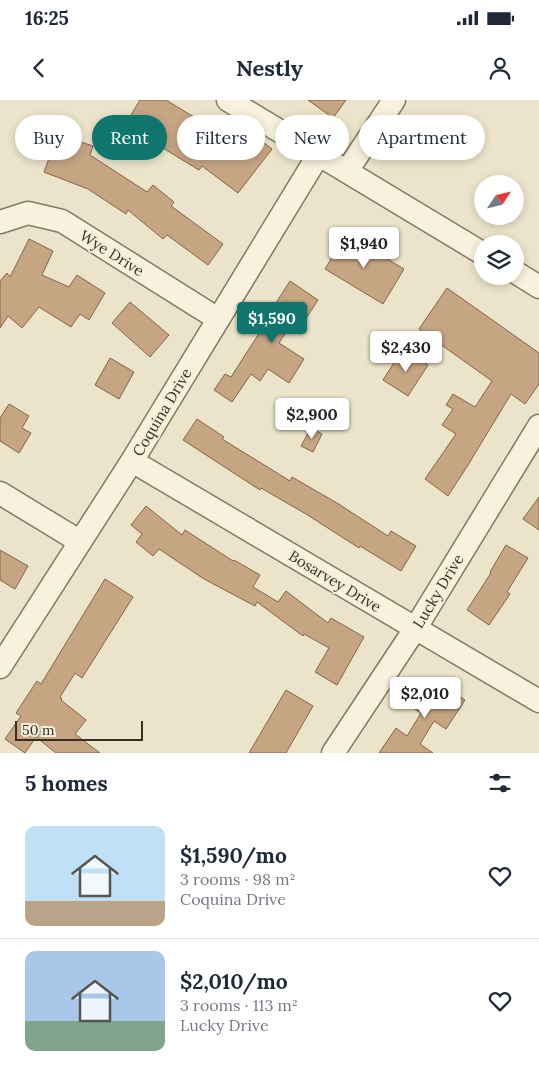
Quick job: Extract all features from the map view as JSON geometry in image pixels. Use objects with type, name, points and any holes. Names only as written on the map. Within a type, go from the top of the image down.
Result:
[{"type":"street","points":[[228,100],[275,128]]},
{"type":"street","points":[[347,171],[394,100]]},
{"type":"street","name":"Coquina Drive","points":[[0,666],[132,461],[315,160]]},
{"type":"street","points":[[329,160],[474,248]]},
{"type":"street","name":"Wye Drive","points":[[0,222],[28,213],[62,221],[218,318]]},
{"type":"street","points":[[524,278],[539,287]]},
{"type":"street","name":"Lucky Drive","points":[[333,753],[415,629],[539,426]]},
{"type":"street","name":"Bosarvey Drive","points":[[132,461],[415,629],[536,692]]},
{"type":"street","points":[[0,493],[79,541]]},
{"type":"building","points":[[140,100],[166,100],[191,115],[177,115],[177,157],[167,151],[167,115],[131,115]]},
{"type":"building","points":[[308,100],[346,100],[335,115],[329,115]]},
{"type":"building","points":[[82,142],[92,146],[90,155],[92,160],[98,160],[147,192],[153,185],[174,202],[171,206],[223,244],[208,265],[167,235],[163,239],[128,210],[126,214],[88,189],[44,172],[48,160],[82,160]]},
{"type":"building","points":[[265,144],[272,149],[265,158]]},
{"type":"building","points":[[183,160],[264,160],[238,193],[202,166],[199,170]]},
{"type":"building","points":[[346,234],[404,269],[383,304],[325,269]]},
{"type":"building","points":[[29,239],[53,251],[42,275],[69,287],[77,275],[105,293],[89,320],[80,314],[71,327],[39,307],[22,328],[8,316],[0,328],[0,281],[7,273],[10,277]]},
{"type":"building","points":[[290,281],[318,300],[303,323],[295,318],[279,343],[304,359],[289,383],[268,369],[260,381],[251,374],[232,402],[214,390],[225,374],[231,377]]},
{"type":"building","points":[[447,288],[539,353],[539,384],[525,404],[511,394],[448,496],[425,479],[456,434],[442,425],[453,409],[446,405],[453,394],[475,407],[492,381],[419,329]]},
{"type":"building","points":[[130,302],[169,335],[150,357],[112,323]]},
{"type":"building","points":[[403,349],[428,365],[408,396],[383,380]]},
{"type":"building","points":[[110,358],[134,372],[119,399],[95,385]]},
{"type":"building","points":[[9,404],[29,416],[22,428],[31,433],[19,453],[0,441],[0,418]]},
{"type":"building","points":[[197,419],[224,437],[222,439],[290,481],[292,477],[388,536],[391,531],[416,546],[401,571],[360,546],[359,548],[261,488],[260,490],[183,440]]},
{"type":"building","points":[[311,428],[322,434],[313,452],[301,446]]},
{"type":"building","points":[[539,497],[539,530],[523,519]]},
{"type":"building","points":[[146,506],[182,535],[185,530],[233,561],[260,575],[253,587],[278,602],[286,591],[328,623],[331,618],[364,637],[337,685],[315,672],[329,648],[304,634],[303,636],[257,602],[255,606],[204,579],[159,549],[153,556],[136,542],[142,534],[131,525]]},
{"type":"building","points":[[506,545],[528,558],[507,592],[510,594],[489,625],[467,610],[491,573]]},
{"type":"building","points":[[0,550],[28,566],[15,589],[0,580]]},
{"type":"building","points":[[105,579],[133,597],[82,678],[75,673],[60,697],[61,700],[86,720],[75,734],[100,753],[56,753],[36,737],[25,753],[5,739],[21,716],[16,713],[37,681],[41,684]]},
{"type":"building","points":[[438,682],[465,700],[446,729],[434,721],[420,744],[433,753],[379,753],[396,728],[407,736],[421,713],[409,705],[423,683],[433,690]]},
{"type":"building","points":[[286,690],[313,706],[286,753],[249,753]]}]
